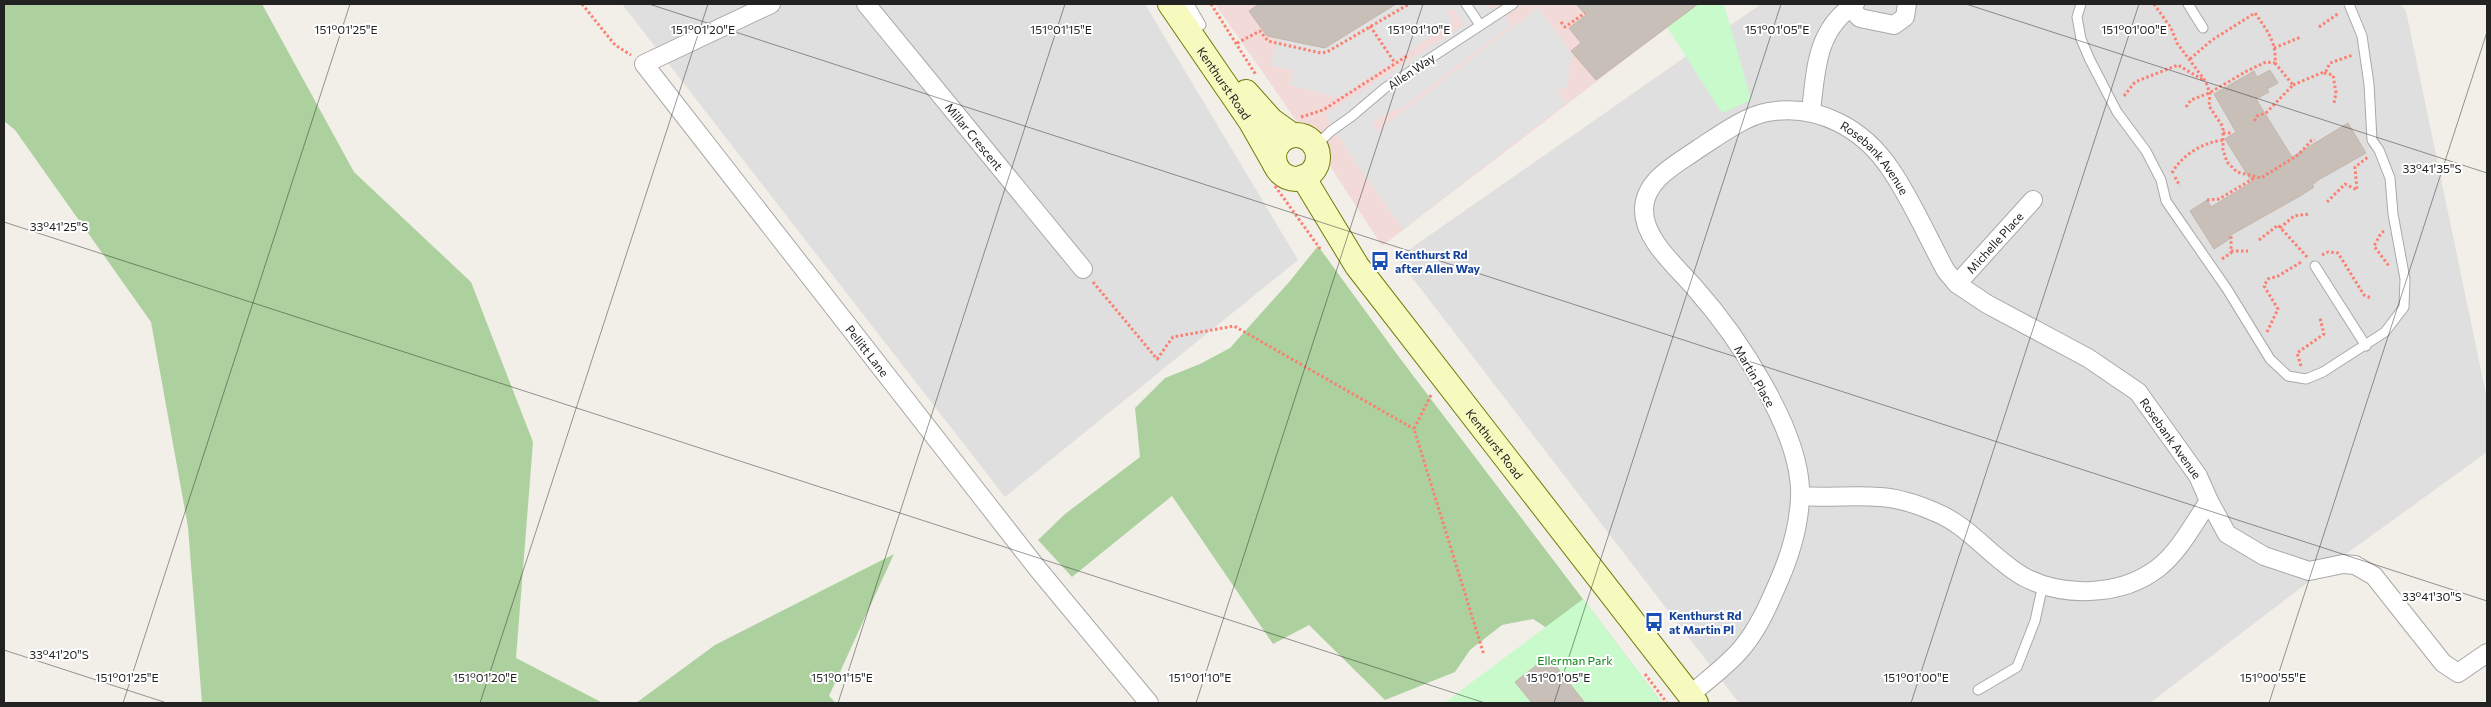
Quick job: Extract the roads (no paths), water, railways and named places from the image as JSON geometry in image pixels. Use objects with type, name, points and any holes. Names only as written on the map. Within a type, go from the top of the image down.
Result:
[{"type":"main road","name":"Kenthurst Road","points":[[1170,4],[1251,122],[1276,166]]},
{"type":"main road","name":"Kenthurst Road","points":[[1188,4],[1253,102],[1271,120],[1296,127]]},
{"type":"main road","points":[[1296,127],[1315,146],[1317,163],[1311,173],[1304,178],[1295,179],[1287,177],[1276,166],[1275,149],[1279,142],[1296,127]]},
{"type":"main road","name":"Kenthurst Road","points":[[1304,178],[1357,266],[1693,699]]},
{"type":"street","name":"Millar Crescent","points":[[866,4],[1083,270]]},
{"type":"street","points":[[1811,111],[1817,60],[1824,38],[1853,6],[1860,18],[1894,24],[1905,17],[1907,4]]},
{"type":"street","name":"Pellitt Lane","points":[[758,6],[644,64],[1037,568],[1149,703]]},
{"type":"street","name":"Rosebank Avenue","points":[[1767,112],[1811,111],[1835,119],[1866,142],[1891,169],[1946,271],[1956,284],[1987,304],[2088,358],[2138,392],[2198,476],[2227,534],[2264,556],[2309,571],[2343,564],[2355,564],[2374,576],[2443,663],[2452,671],[2458,673],[2464,670],[2487,653]]},
{"type":"street","name":"Martin Place","points":[[1693,699],[1742,649],[1765,613],[1793,549],[1800,496],[1797,462],[1765,388],[1724,324],[1694,286],[1668,260],[1646,222],[1644,208],[1648,191],[1664,173],[1730,128],[1767,112]]},
{"type":"street","name":"Michelle Place","points":[[1956,284],[2033,200]]},
{"type":"street","points":[[1800,496],[1881,497],[1922,506],[1938,513],[1966,530],[2000,560],[2024,576],[2043,584],[2079,591],[2116,587],[2139,579],[2159,567],[2183,539],[2209,501]]},
{"type":"lane","points":[[1466,4],[1480,25]]},
{"type":"lane","name":"Allen Way","points":[[1315,146],[1386,88],[1514,4]]},
{"type":"lane","points":[[2081,4],[2077,18],[2081,38],[2090,60],[2121,118],[2146,151],[2157,172],[2166,201],[2211,266],[2270,359],[2288,376],[2306,379],[2323,372],[2366,346],[2385,332],[2404,307],[2405,279],[2390,178],[2379,150],[2372,140],[2362,36],[2350,5]]},
{"type":"lane","points":[[2188,4],[2203,28]]},
{"type":"lane","points":[[2311,262],[2366,346]]},
{"type":"lane","points":[[1978,690],[2017,667],[2035,621],[2043,584]]},
{"type":"place","name":"Kenthurst Rd after Allen Way","points":[[1380,261]]},
{"type":"place","name":"Kenthurst Rd at Martin Pl","points":[[1654,622]]},
{"type":"park label","name":"Ellerman Park","points":[[1575,660]]}]
